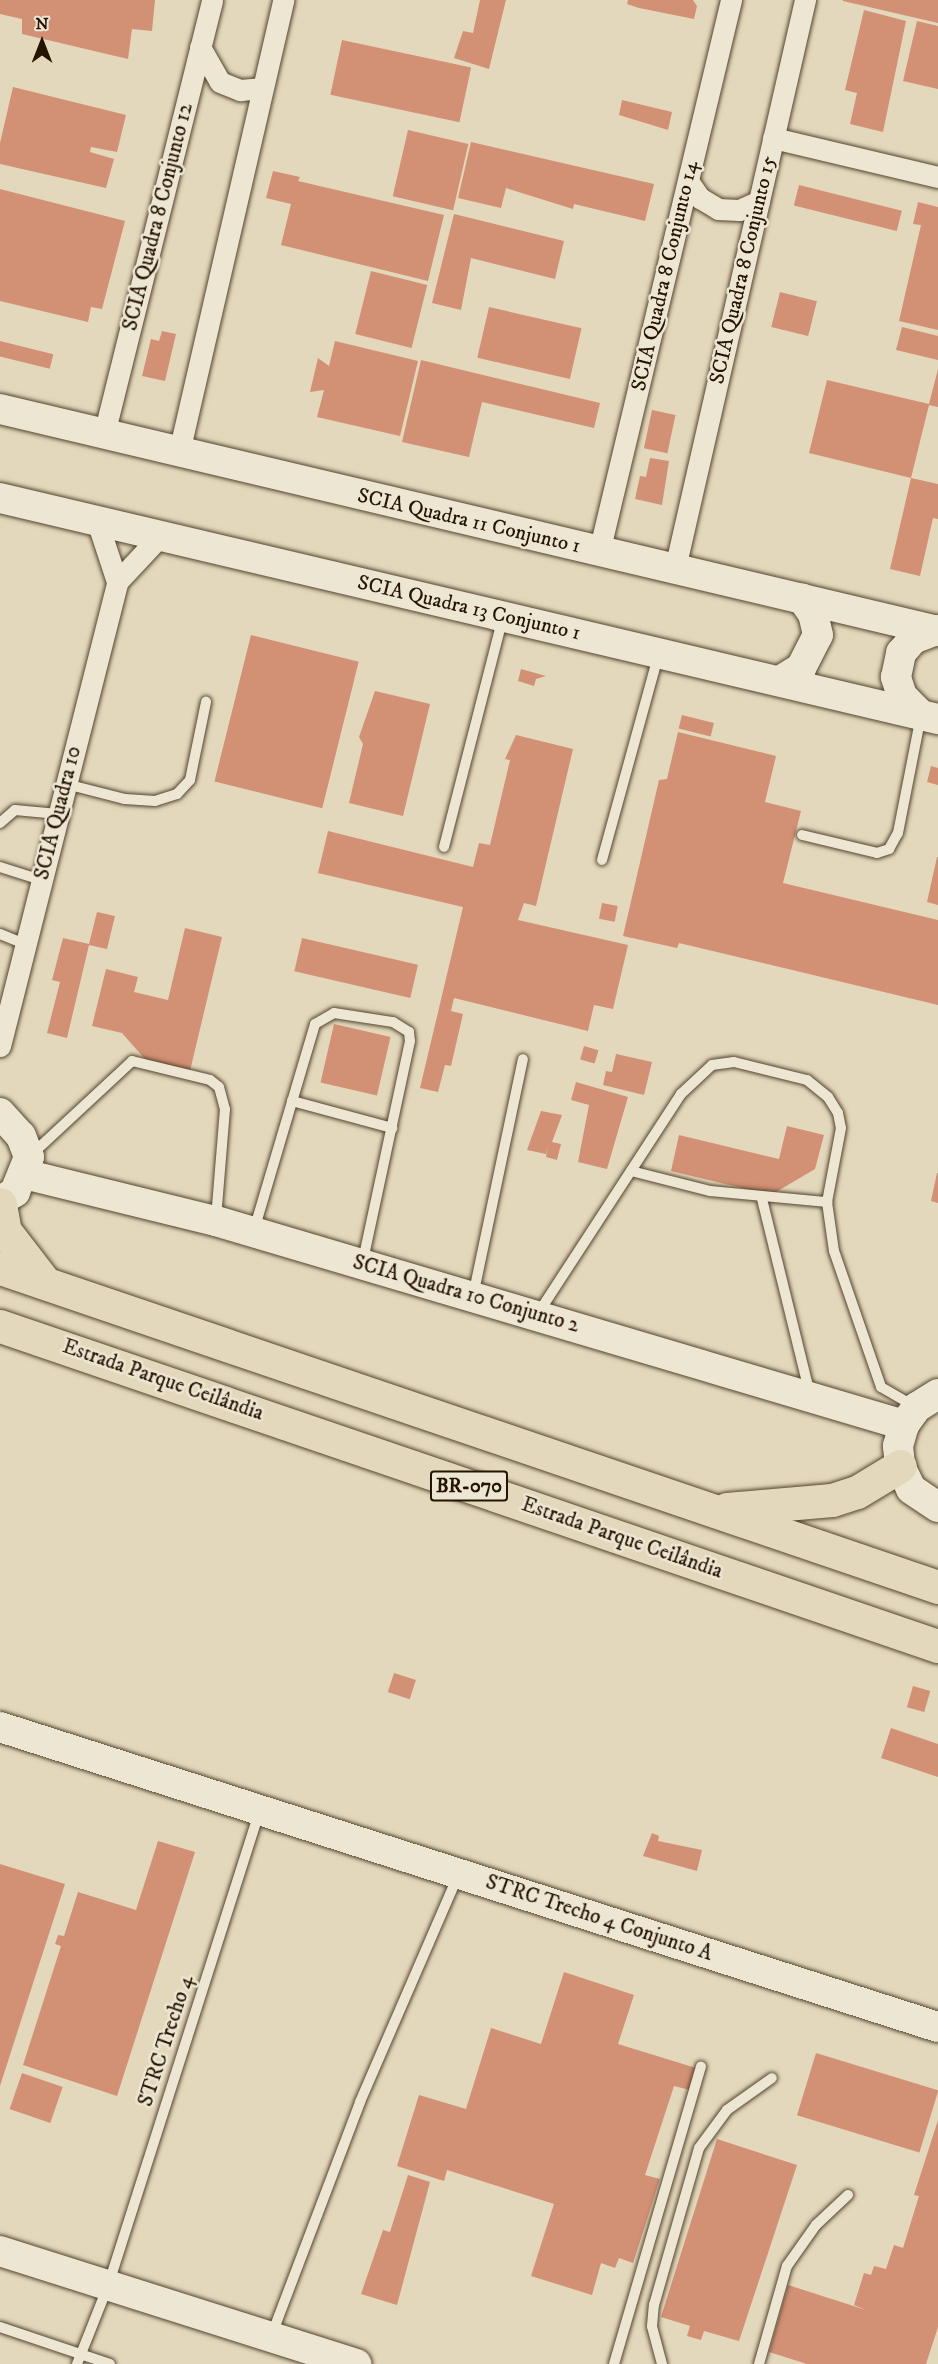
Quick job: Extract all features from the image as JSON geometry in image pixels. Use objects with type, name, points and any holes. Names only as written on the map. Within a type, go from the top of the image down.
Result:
[{"type":"highway","points":[[0,1202],[5,1231],[42,1279]]},
{"type":"highway","name":"BR-070","points":[[0,1268],[42,1279],[938,1587]]},
{"type":"highway","name":"Estrada Parque Ceilândia","points":[[0,1326],[938,1646]]},
{"type":"highway","points":[[715,1510],[832,1500],[857,1492],[900,1466]]},
{"type":"street","name":"SCIA Quadra 8 Conjunto 12","points":[[104,434],[212,0]]},
{"type":"street","points":[[178,452],[283,0]]},
{"type":"street","name":"SCIA Quadra 8 Conjunto 14","points":[[599,552],[730,0]]},
{"type":"street","points":[[773,138],[805,0]]},
{"type":"street","points":[[200,47],[220,82],[240,90],[261,88]]},
{"type":"street","name":"SCIA Quadra 8 Conjunto 15","points":[[675,568],[773,138],[938,177]]},
{"type":"street","points":[[688,181],[700,198],[718,209],[739,210],[759,201]]},
{"type":"street","name":"SCIA Quadra 11 Conjunto 1","points":[[0,409],[937,631]]},
{"type":"street","name":"SCIA Quadra 13 Conjunto 1","points":[[0,498],[929,717]]},
{"type":"street","points":[[97,521],[117,582]]},
{"type":"street","name":"SCIA Quadra 10","points":[[0,1046],[117,582],[160,536]]},
{"type":"street","points":[[780,681],[801,668],[818,635],[813,614],[802,598]]},
{"type":"street","points":[[929,717],[902,696],[896,677],[901,653],[913,639],[937,631]]},
{"type":"street","points":[[0,1113],[21,1136],[27,1166],[15,1192],[0,1202]]},
{"type":"street","name":"SCIA Quadra 10 Conjunto 2","points":[[27,1166],[810,1396],[919,1408]]},
{"type":"street","points":[[919,1408],[898,1446],[900,1466],[911,1489],[938,1507]]},
{"type":"street","name":"STRC Trecho 4 Conjunto A","points":[[0,1727],[460,1872],[938,2027]]},
{"type":"street","points":[[0,2251],[356,2364]]},
{"type":"lane","points":[[444,847],[503,617]]},
{"type":"lane","points":[[602,860],[651,697],[659,653]]},
{"type":"lane","points":[[66,784],[125,799],[155,801],[177,794],[190,780],[206,702]]},
{"type":"lane","points":[[802,835],[877,853],[889,849],[898,833],[929,717]]},
{"type":"lane","points":[[0,823],[15,810],[58,814]]},
{"type":"lane","points":[[0,867],[41,880]]},
{"type":"lane","points":[[0,934],[25,944]]},
{"type":"lane","points":[[254,1232],[315,1024],[322,1016],[343,1013],[393,1022],[409,1032],[410,1041],[362,1264]]},
{"type":"lane","points":[[473,1297],[523,1059]]},
{"type":"lane","points":[[27,1166],[132,1061],[210,1080],[219,1087],[225,1109],[216,1221]]},
{"type":"lane","points":[[536,1315],[696,1075],[712,1065],[734,1062],[807,1080],[828,1097],[841,1128],[827,1202],[834,1251],[869,1365],[880,1387],[919,1408]]},
{"type":"lane","points":[[292,1101],[392,1128]]},
{"type":"lane","points":[[631,1171],[762,1199],[827,1202]]},
{"type":"lane","points":[[762,1199],[810,1396]]},
{"type":"lane","name":"STRC Trecho 4","points":[[79,2359],[108,2286],[260,1809]]},
{"type":"lane","points":[[271,2337],[360,2102],[460,1872]]},
{"type":"lane","points":[[614,2364],[701,2066]]},
{"type":"lane","points":[[662,2364],[652,2326],[654,2305],[699,2148],[727,2110],[772,2078]]},
{"type":"lane","points":[[759,2364],[787,2266],[816,2225],[848,2195]]},
{"type":"lane","points":[[0,2327],[79,2359],[110,2364]]},
{"type":"building","points":[[0,0],[155,0],[152,31],[132,29],[128,59],[22,34],[22,19],[0,14]]},
{"type":"building","points":[[480,0],[506,0],[489,69],[454,58],[463,31],[473,33]]},
{"type":"building","points":[[628,0],[693,0],[697,6],[694,19],[639,8],[627,4]]},
{"type":"building","points":[[938,0],[938,23],[843,1]]},
{"type":"building","points":[[864,10],[906,21],[883,132],[850,124],[857,93],[845,90]]},
{"type":"building","points":[[917,21],[938,26],[938,89],[903,81]]},
{"type":"building","points":[[342,40],[471,67],[459,122],[330,95]]},
{"type":"building","points":[[13,87],[126,115],[117,152],[91,147],[90,152],[114,159],[106,188],[0,164],[0,143]]},
{"type":"building","points":[[622,100],[672,112],[668,130],[619,115]]},
{"type":"building","points":[[408,130],[468,144],[453,210],[393,196]]},
{"type":"building","points":[[471,142],[654,184],[645,221],[574,204],[573,209],[506,188],[501,208],[458,198]]},
{"type":"building","points":[[273,171],[300,177],[298,181],[444,215],[428,281],[281,245],[291,204],[266,198]]},
{"type":"building","points":[[799,185],[902,211],[897,231],[794,205]]},
{"type":"building","points":[[0,189],[125,221],[102,309],[91,307],[88,322],[0,301]]},
{"type":"building","points":[[918,202],[938,207],[938,330],[899,321],[921,225],[913,224]]},
{"type":"building","points":[[454,214],[564,241],[555,279],[471,258],[461,310],[432,303]]},
{"type":"building","points":[[371,271],[427,285],[412,348],[355,334]]},
{"type":"building","points":[[780,292],[817,301],[808,336],[771,327]]},
{"type":"building","points":[[489,307],[582,328],[570,379],[477,358]]},
{"type":"building","points":[[902,327],[938,336],[938,360],[896,350]]},
{"type":"building","points":[[162,331],[176,334],[165,381],[142,376],[151,339],[159,341]]},
{"type":"building","points":[[0,341],[53,354],[50,369],[0,356]]},
{"type":"building","points":[[335,341],[418,361],[400,436],[317,417],[324,390],[310,392],[318,358],[329,366]]},
{"type":"building","points":[[421,360],[600,403],[594,428],[482,402],[469,457],[402,442]]},
{"type":"building","points":[[938,369],[938,407],[929,405],[911,478],[809,453],[827,380],[929,404]]},
{"type":"building","points":[[652,410],[675,415],[667,453],[644,448]]},
{"type":"building","points":[[650,458],[669,461],[662,505],[635,499],[640,476],[646,477]]},
{"type":"building","points":[[911,478],[938,484],[938,519],[933,518],[920,576],[890,569]]},
{"type":"building","points":[[251,635],[359,662],[322,808],[214,782]]},
{"type":"building","points":[[521,669],[546,676],[536,679],[534,686],[518,681]]},
{"type":"building","points":[[375,691],[430,704],[403,816],[349,803],[363,744],[359,737]]},
{"type":"building","points":[[682,715],[714,723],[711,737],[679,729]]},
{"type":"building","points":[[678,732],[776,756],[765,802],[801,811],[783,883],[938,920],[938,1005],[679,943],[677,948],[623,936],[659,780],[667,779]]},
{"type":"building","points":[[516,735],[573,749],[536,906],[524,903],[518,920],[628,945],[613,1009],[594,1005],[588,1031],[454,998],[451,1011],[463,1014],[451,1066],[445,1065],[438,1092],[420,1088],[463,907],[318,873],[328,831],[473,867],[479,843],[490,845],[510,760],[505,759]]},
{"type":"building","points":[[931,766],[938,768],[938,785],[927,782]]},
{"type":"building","points":[[938,857],[938,905],[927,902]]},
{"type":"building","points":[[602,903],[618,906],[615,922],[599,919]]},
{"type":"building","points":[[97,912],[115,916],[107,949],[89,945],[67,1038],[47,1033],[60,982],[52,980],[63,938],[89,944]]},
{"type":"building","points":[[185,928],[222,937],[189,1075],[152,1067],[122,1033],[92,1026],[106,969],[138,977],[134,992],[168,1000]]},
{"type":"building","points":[[302,938],[418,965],[410,998],[294,971]]},
{"type":"building","points":[[334,1024],[391,1037],[377,1096],[321,1082]]},
{"type":"building","points":[[584,1046],[598,1050],[595,1064],[580,1059]]},
{"type":"building","points":[[616,1054],[652,1062],[644,1095],[603,1085],[606,1071],[612,1072]]},
{"type":"building","points":[[576,1082],[628,1097],[607,1169],[578,1162],[589,1105],[571,1100]]},
{"type":"building","points":[[541,1111],[562,1115],[552,1142],[561,1144],[557,1160],[546,1157],[548,1144],[546,1154],[527,1150]]},
{"type":"building","points":[[787,1126],[824,1135],[815,1169],[771,1195],[671,1171],[679,1135],[779,1159]]},
{"type":"building","points":[[938,1173],[938,1203],[931,1201]]},
{"type":"building","points":[[394,1673],[416,1680],[410,1699],[388,1692]]},
{"type":"building","points":[[913,1686],[930,1691],[924,1712],[907,1707]]},
{"type":"building","points":[[891,1728],[938,1744],[938,1777],[881,1758]]},
{"type":"building","points":[[652,1833],[659,1836],[658,1841],[702,1850],[697,1871],[643,1856]]},
{"type":"building","points":[[158,1841],[195,1852],[117,2096],[23,2065],[61,1946],[55,1944],[58,1935],[64,1936],[78,1892],[136,1910]]},
{"type":"building","points":[[0,1864],[65,1884],[0,2086]]},
{"type":"building","points":[[564,1972],[634,1995],[618,2044],[696,2068],[690,2090],[674,2086],[645,2175],[660,2179],[633,2263],[619,2258],[615,2268],[601,2263],[592,2295],[531,2276],[554,2204],[447,2170],[444,2181],[397,2166],[419,2095],[466,2109],[491,2028],[541,2044]]},
{"type":"building","points":[[816,2053],[938,2090],[919,2153],[797,2115]]},
{"type":"building","points":[[22,2073],[63,2087],[50,2123],[10,2109]]},
{"type":"building","points":[[938,2120],[938,2327],[926,2364],[807,2364],[769,2352],[788,2285],[866,2310],[854,2305],[864,2273],[871,2275],[874,2266],[886,2269],[894,2245],[903,2248],[919,2196],[914,2195]]},
{"type":"building","points":[[717,2139],[797,2165],[739,2341],[704,2331],[701,2340],[687,2336],[690,2326],[661,2317]]},
{"type":"building","points":[[408,2175],[430,2182],[397,2305],[361,2294],[383,2230],[390,2232]]}]
